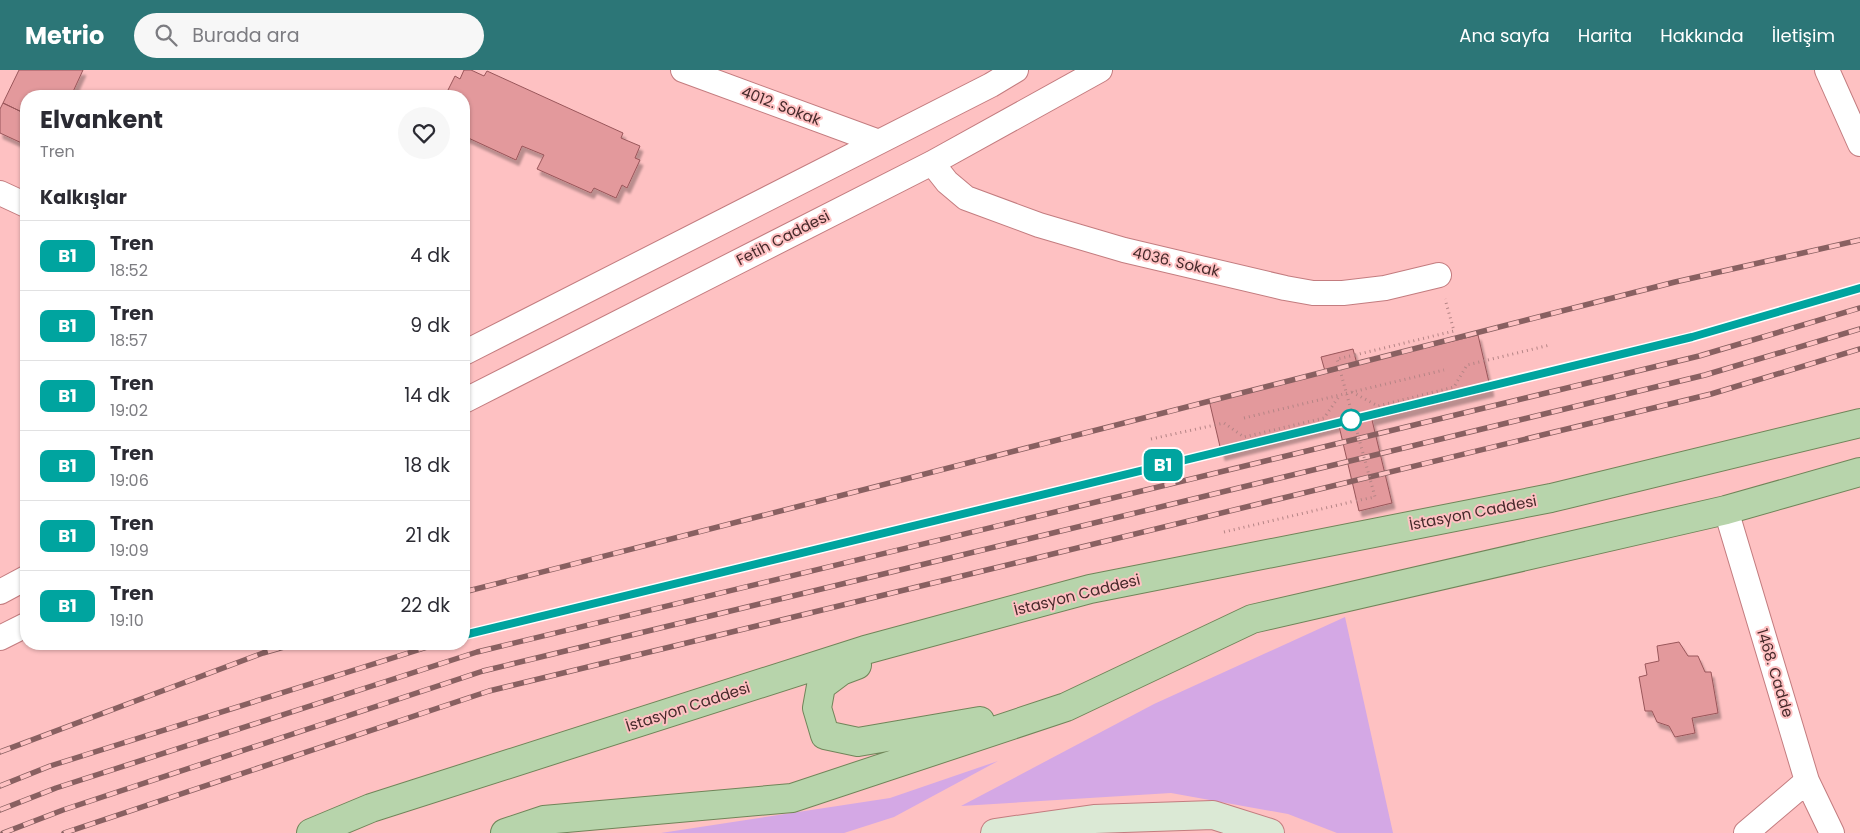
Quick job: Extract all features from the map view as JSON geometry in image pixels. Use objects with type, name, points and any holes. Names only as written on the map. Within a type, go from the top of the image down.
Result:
[{"type":"main road","name":"İstasyon Caddesi","points":[[311,833],[371,808],[865,650],[1090,589],[1551,498],[1860,423]]},
{"type":"main road","points":[[505,833],[544,820],[792,798],[1066,707],[1252,619],[1726,510],[1860,472]]},
{"type":"main road","points":[[946,628],[841,671],[821,686],[817,708],[825,735],[858,742],[1066,707]]},
{"type":"street","name":"4012. Sokak","points":[[684,70],[879,142]]},
{"type":"street","points":[[470,350],[879,142],[1016,70]]},
{"type":"street","name":"Fetih Caddesi","points":[[470,398],[932,163],[1100,70]]},
{"type":"street","points":[[1827,70],[1860,144]]},
{"type":"street","name":"4036. Sokak","points":[[932,163],[947,182],[966,198],[1039,225],[1124,250],[1286,288],[1313,293],[1343,293],[1385,288],[1439,275]]},
{"type":"street","points":[[0,193],[20,202]]},
{"type":"street","name":"1468. Cadde","points":[[1726,510],[1807,781],[1832,833]]},
{"type":"street","points":[[0,592],[20,581]]},
{"type":"street","points":[[0,638],[20,628]]},
{"type":"street","points":[[1746,833],[1807,781]]},
{"type":"street","points":[[995,833],[1094,819],[1214,815],[1270,833]]},
{"type":"path","points":[[1276,520],[1375,497],[1337,359],[1454,331],[1439,275]]},
{"type":"path","points":[[1352,392],[1378,406],[1454,387],[1467,365],[1550,345]]},
{"type":"path","points":[[1244,418],[1444,370]]},
{"type":"path","points":[[1151,439],[1224,423],[1244,437],[1324,418],[1340,395]]},
{"type":"shaded area","points":[[1345,617],[1393,833],[1337,833],[1288,814],[1171,793],[961,806],[1154,704]]},
{"type":"shaded area","points":[[998,761],[894,817],[844,833],[661,833],[890,798]]},
{"type":"building","points":[[19,70],[83,70],[74,90],[20,90],[20,111],[3,103]]},
{"type":"building","points":[[464,70],[471,70],[484,76],[487,71],[623,133],[621,138],[640,146],[635,158],[640,160],[627,188],[622,185],[616,198],[594,188],[591,193],[537,169],[544,155],[522,146],[516,160],[470,139],[470,90],[448,90],[455,76],[460,79]]},
{"type":"building","points":[[3,103],[20,111],[20,142],[0,133],[0,109]]},
{"type":"building","points":[[1478,335],[1491,391],[1372,420],[1392,503],[1359,511],[1339,426],[1222,455],[1209,400],[1325,371],[1321,357],[1353,349],[1357,364]]},
{"type":"building","points":[[1679,642],[1688,656],[1698,656],[1705,672],[1711,672],[1718,713],[1692,718],[1695,733],[1675,737],[1669,726],[1657,722],[1652,711],[1645,711],[1639,677],[1647,675],[1645,664],[1659,661],[1657,646]]},
{"type":"railway","points":[[470,590],[1675,282],[1860,240]]},
{"type":"railway","points":[[470,634],[1692,337],[1860,288]]},
{"type":"railway","points":[[0,810],[56,788],[477,652],[1699,356],[1860,308]]},
{"type":"railway","points":[[3,833],[63,810],[483,671],[1705,375],[1860,329]]},
{"type":"railway","points":[[64,833],[489,691],[1711,394],[1860,349]]},
{"type":"railway","points":[[0,752],[273,650]]},
{"type":"railway","points":[[0,786],[50,766],[418,650]]},
{"type":"train","name":"B1","points":[[470,633],[1692,337],[1860,288]]}]
